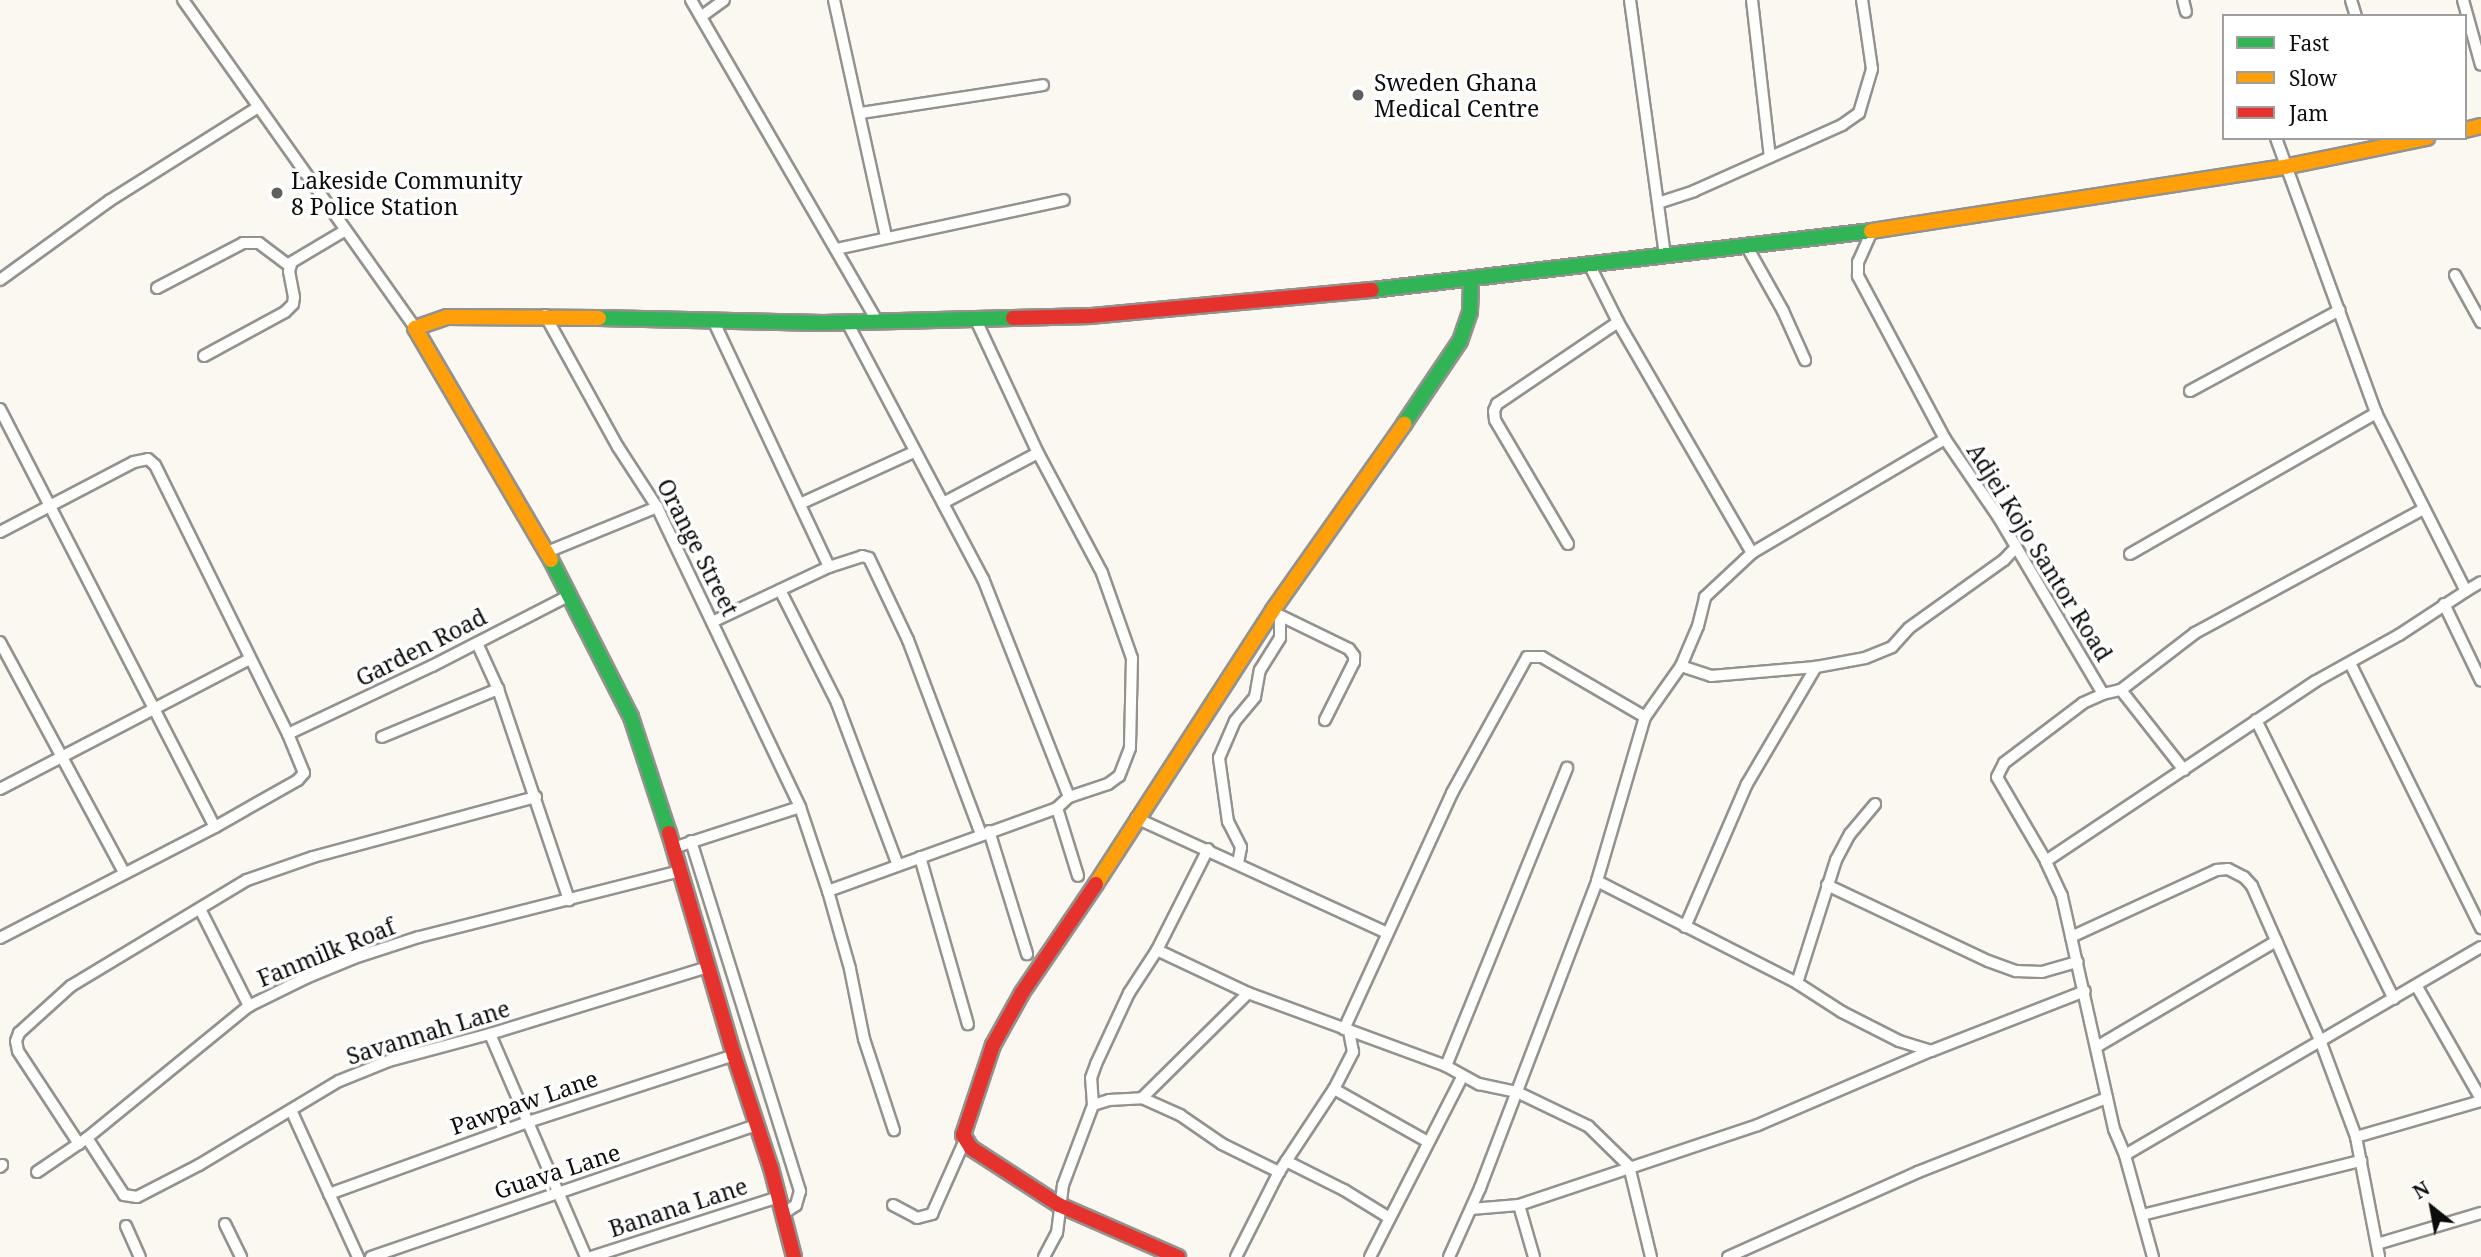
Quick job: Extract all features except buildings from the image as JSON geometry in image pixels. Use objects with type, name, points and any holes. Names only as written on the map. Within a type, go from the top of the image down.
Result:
[{"type":"street","points":[[183,0],[415,328],[547,552],[631,717],[784,1213],[794,1257]]},
{"type":"street","points":[[691,0],[877,321]]},
{"type":"street","points":[[702,16],[724,0]]},
{"type":"street","points":[[834,0],[861,113],[886,237]]},
{"type":"street","points":[[1630,0],[1665,256]]},
{"type":"street","points":[[1752,0],[1770,157]]},
{"type":"street","points":[[1658,203],[1694,191],[1843,125],[1859,113],[1872,69],[1862,0]]},
{"type":"street","points":[[2467,14],[2481,65]]},
{"type":"street","points":[[861,113],[1043,85]]},
{"type":"street","points":[[0,280],[110,201],[258,107]]},
{"type":"street","points":[[2277,140],[2284,167],[2340,310],[2376,414],[2466,591]]},
{"type":"street","points":[[415,328],[447,317],[545,314],[847,322],[1091,316],[1471,279],[1872,231],[2284,167],[2408,140]]},
{"type":"street","points":[[836,249],[1063,200]]},
{"type":"street","points":[[289,266],[344,231]]},
{"type":"street","name":"Adjei Kojo Santor Road","points":[[1872,231],[1858,262],[1858,276],[1945,439],[2017,547],[2103,694],[2083,703],[2004,762],[1997,777],[2046,861],[2062,896],[2098,1046],[2107,1098],[2153,1257]]},
{"type":"street","points":[[157,288],[243,243],[259,243],[289,266],[294,297],[290,308],[204,356]]},
{"type":"street","points":[[1746,245],[1783,311],[1804,360]]},
{"type":"street","points":[[1590,265],[1618,322],[1752,553]]},
{"type":"street","points":[[2455,275],[2481,322]]},
{"type":"street","points":[[893,1205],[917,1218],[932,1214],[964,1142],[963,1135],[993,1045],[1022,993],[1077,913],[1136,818],[1444,368],[1460,341],[1470,312],[1471,279]]},
{"type":"street","points":[[2190,391],[2340,310]]},
{"type":"street","name":"Orange Street","points":[[545,314],[611,436],[657,506],[800,807],[828,891],[850,969],[864,1039],[894,1130]]},
{"type":"street","points":[[828,891],[1057,808],[1069,797],[1108,784],[1119,776],[1129,748],[1132,658],[1102,573],[1038,453],[975,318]]},
{"type":"street","points":[[713,320],[830,567]]},
{"type":"street","points":[[847,322],[983,579],[1069,797]]},
{"type":"street","points":[[1569,544],[1495,420],[1494,411],[1497,404],[1618,322]]},
{"type":"street","points":[[0,409],[215,827]]},
{"type":"street","points":[[2130,554],[2376,414]]},
{"type":"street","points":[[1449,1257],[1471,1209],[1597,881],[1645,717],[1681,666],[1698,626],[1705,597],[1752,553],[1945,439]]},
{"type":"street","points":[[802,503],[914,452]]},
{"type":"street","points":[[943,503],[1038,453]]},
{"type":"street","points":[[0,531],[134,462],[148,459],[155,465],[288,734],[304,773],[298,780],[215,827],[124,872],[0,939]]},
{"type":"street","points":[[547,552],[657,506]]},
{"type":"street","points":[[2103,694],[2122,690],[2195,633],[2423,509]]},
{"type":"street","points":[[1681,666],[1711,676],[1816,667],[1865,658],[1892,647],[1909,628],[2004,560],[2017,547]]},
{"type":"street","points":[[712,622],[830,567],[862,556],[869,558],[908,640],[985,833],[1027,954]]},
{"type":"street","points":[[2046,861],[2256,720],[2481,582]]},
{"type":"street","points":[[780,590],[836,703],[898,866]]},
{"type":"street","name":"Garden Road","points":[[288,734],[570,595]]},
{"type":"street","points":[[2444,604],[2481,681]]},
{"type":"street","points":[[1276,614],[1349,649],[1354,656],[1354,662],[1325,720]]},
{"type":"street","points":[[1238,863],[1241,847],[1228,822],[1219,758],[1235,721],[1255,697],[1261,670],[1280,638],[1276,614]]},
{"type":"street","points":[[0,642],[124,872]]},
{"type":"street","points":[[477,643],[498,689],[569,900]]},
{"type":"street","points":[[1236,1257],[1279,1172],[1335,1089],[1353,1052],[1347,1030],[1387,933],[1452,793],[1527,657],[1542,657],[1645,717]]},
{"type":"street","points":[[0,789],[250,659]]},
{"type":"street","points":[[2350,663],[2481,928]]},
{"type":"street","points":[[1685,927],[1747,784],[1816,667]]},
{"type":"street","points":[[382,737],[498,689]]},
{"type":"street","points":[[2122,690],[2184,770]]},
{"type":"street","points":[[2256,720],[2394,999]]},
{"type":"street","points":[[1446,1066],[1567,768]]},
{"type":"street","name":"Savannah Lane","points":[[536,797],[313,858],[247,880],[71,986],[19,1033],[16,1041],[18,1051],[124,1195],[137,1197],[199,1165],[339,1081],[388,1061],[491,1034],[708,967]]},
{"type":"street","points":[[1797,983],[1836,860],[1850,834],[1875,804]]},
{"type":"street","points":[[673,848],[800,807]]},
{"type":"street","points":[[1057,808],[1077,876]]},
{"type":"street","points":[[1136,818],[1387,933]]},
{"type":"street","points":[[691,841],[800,1191],[796,1205],[784,1213]]},
{"type":"street","points":[[1044,1257],[1057,1233],[1063,1185],[1093,1105],[1091,1078],[1096,1065],[1129,993],[1157,950],[1208,849]]},
{"type":"street","points":[[920,857],[968,1024]]},
{"type":"street","points":[[2071,937],[2217,870],[2228,869],[2244,877],[2252,886],[2320,1041],[2356,1137],[2379,1257]]},
{"type":"street","name":"Fanmilk Roaf","points":[[37,1172],[83,1141],[248,1006],[354,958],[419,937],[679,871]]},
{"type":"street","points":[[1597,881],[1797,983],[1842,1012],[1899,1041],[1931,1051]]},
{"type":"street","points":[[1827,885],[1988,961],[2016,971],[2042,972],[2078,962]]},
{"type":"street","points":[[200,909],[248,1006]]},
{"type":"street","points":[[2098,1046],[2276,941]]},
{"type":"street","points":[[2125,1155],[2481,947]]},
{"type":"street","points":[[1157,950],[1248,992],[1446,1066],[1462,1077],[1517,1092],[1588,1126],[1618,1152],[1629,1166],[1651,1257]]},
{"type":"street","points":[[2356,1137],[2481,1100],[2416,985]]},
{"type":"street","points":[[1471,1209],[1518,1205],[1588,1184],[1629,1166],[1759,1125],[1931,1051],[2085,990]]},
{"type":"street","points":[[1142,1098],[1248,992]]},
{"type":"street","points":[[491,1034],[589,1257]]},
{"type":"street","name":"Pawpaw Lane","points":[[329,1194],[528,1122],[734,1055]]},
{"type":"street","points":[[1370,1257],[1388,1217],[1413,1176],[1462,1077]]},
{"type":"street","points":[[1335,1089],[1428,1142]]},
{"type":"street","points":[[1093,1105],[1109,1100],[1142,1098],[1180,1115],[1222,1144],[1279,1172]]},
{"type":"street","points":[[1728,1257],[1918,1172],[2107,1098]]},
{"type":"street","points":[[291,1110],[358,1257]]},
{"type":"street","name":"Guava Lane","points":[[371,1257],[757,1125]]},
{"type":"street","points":[[964,1142],[1059,1205],[1178,1257]]},
{"type":"street","points":[[1286,1161],[1344,1190],[1388,1217]]},
{"type":"street","points":[[2142,1215],[2361,1161]]},
{"type":"street","name":"Banana Lane","points":[[589,1257],[779,1197]]},
{"type":"street","points":[[1518,1205],[1534,1257]]},
{"type":"street","points":[[2377,1244],[2481,1213]]},
{"type":"street","points":[[225,1224],[241,1257]]},
{"type":"street","points":[[126,1226],[140,1257]]},
{"type":"traffic: fast","points":[[1372,290],[1871,231]]},
{"type":"traffic: fast","points":[[1404,424],[1460,341],[1470,312],[1471,279]]},
{"type":"traffic: fast","points":[[599,318],[823,323],[1013,318]]},
{"type":"traffic: fast","points":[[551,560],[631,717],[669,833]]},
{"type":"traffic: slow","points":[[2467,130],[2481,126]]},
{"type":"traffic: slow","points":[[1871,231],[2284,167],[2417,140]]},
{"type":"traffic: slow","points":[[551,560],[415,328],[447,317],[599,318]]},
{"type":"traffic: slow","points":[[1096,884],[1273,610],[1404,424]]},
{"type":"traffic: jam","points":[[1013,318],[1091,316],[1372,290]]},
{"type":"traffic: jam","points":[[669,833],[734,1055],[771,1168],[794,1257]]},
{"type":"traffic: jam","points":[[1096,884],[1022,993],[993,1045],[963,1135],[971,1148],[1059,1205],[1178,1257]]},
{"type":"place","name":"Sweden Ghana Medical Centre","points":[[1358,95]]},
{"type":"place","name":"Lakeside Community 8 Police Station","points":[[277,193]]}]
